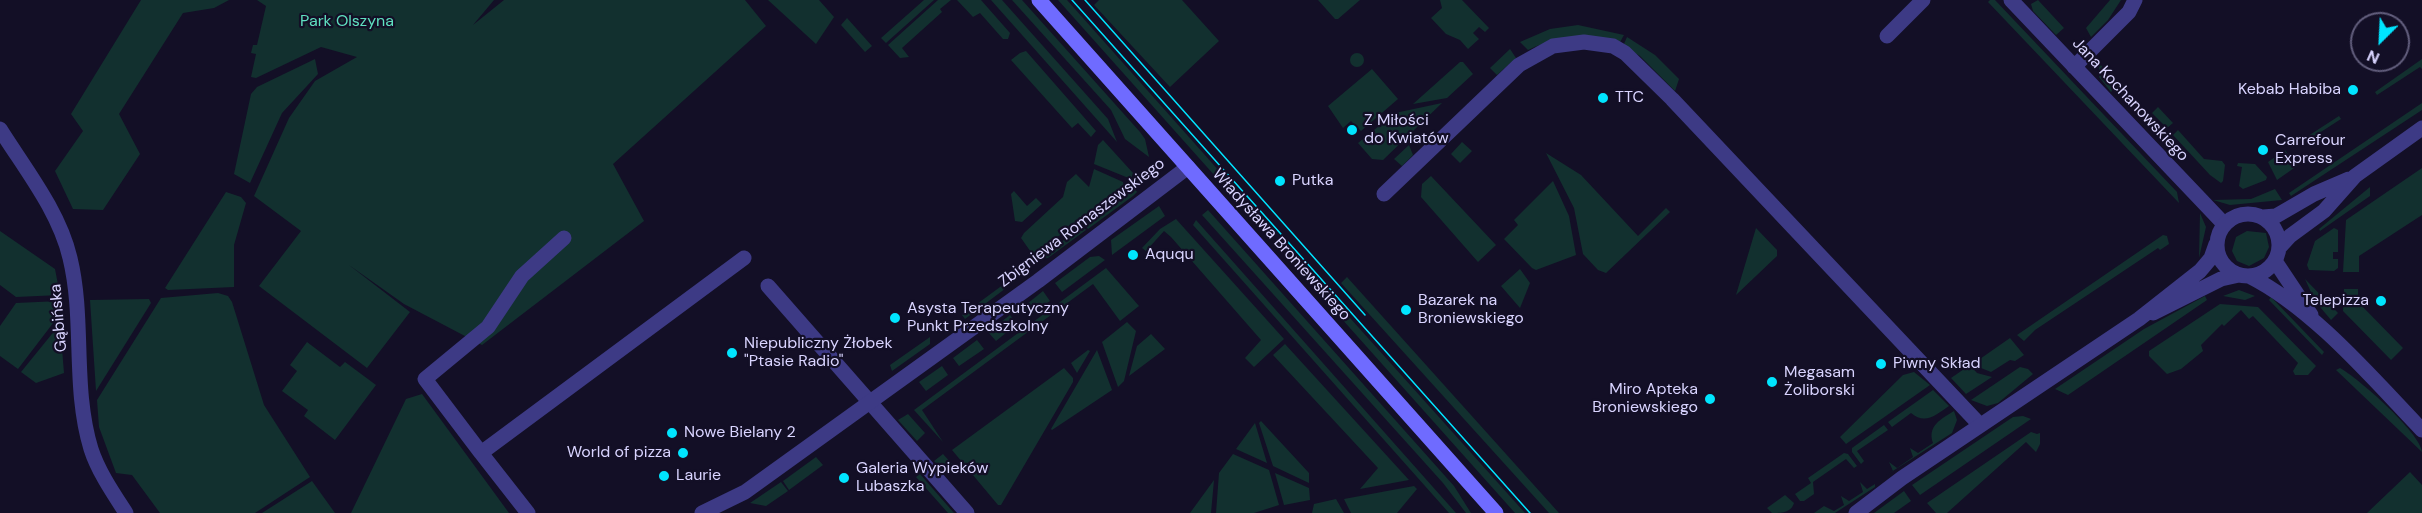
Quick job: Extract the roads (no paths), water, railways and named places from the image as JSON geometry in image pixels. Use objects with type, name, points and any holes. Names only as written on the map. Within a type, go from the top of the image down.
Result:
[{"type":"main road","name":"Władysława Broniewskiego","points":[[1039,0],[1496,513]]},
{"type":"street","points":[[1887,36],[1923,0]]},
{"type":"street","name":"Jana Kochanowskiego","points":[[2011,0],[2224,224]]},
{"type":"street","points":[[2074,67],[2129,12],[2135,0]]},
{"type":"street","points":[[1384,194],[1527,59],[1566,43],[1584,42],[1613,46],[1625,53],[1671,99],[1980,425]]},
{"type":"street","points":[[1849,513],[1861,508],[2139,319],[2200,271],[2211,258],[2224,224],[2242,214],[2276,216],[2314,194],[2355,176],[2422,128]]},
{"type":"street","name":"Gąbińska","points":[[0,129],[51,211],[70,255],[77,298],[82,410],[86,429],[99,468],[126,513]]},
{"type":"street","name":"Zbigniewa Romaszewskiego","points":[[702,513],[745,492],[1188,167]]},
{"type":"street","points":[[2139,319],[2163,310],[2221,279],[2264,272],[2290,236],[2324,211],[2355,176]]},
{"type":"street","points":[[2263,217],[2277,232],[2277,254],[2316,323]]},
{"type":"street","points":[[528,513],[425,379],[488,327],[522,276],[564,238]]},
{"type":"street","points":[[2216,244],[2223,264],[2273,290],[2316,323],[2422,429]]},
{"type":"street","points":[[481,453],[744,258]]},
{"type":"street","points":[[768,286],[967,513]]},
{"type":"tram line","points":[[1072,0],[1530,513]]},
{"type":"tram line","points":[[1085,0],[1365,315]]},
{"type":"place","name":"Kebab Habiba","points":[[2353,90]]},
{"type":"place","name":"TTC","points":[[1603,98]]},
{"type":"place","name":"Z Miłości do Kwiatów","points":[[1352,130]]},
{"type":"place","name":"Carrefour Express","points":[[2263,150]]},
{"type":"place","name":"Putka","points":[[1280,181]]},
{"type":"place","name":"Aququ","points":[[1133,255]]},
{"type":"place","name":"Telepizza","points":[[2381,301]]},
{"type":"place","name":"Bazarek na Broniewskiego","points":[[1406,310]]},
{"type":"place","name":"Asysta Terapeutyczny Punkt Przedszkolny","points":[[895,318]]},
{"type":"place","name":"Niepubliczny Żłobek \"Ptasie Radio\"","points":[[732,353]]},
{"type":"place","name":"Piwny Skład","points":[[1881,364]]},
{"type":"place","name":"Megasam Żoliborski","points":[[1772,382]]},
{"type":"place","name":"Miro Apteka Broniewskiego","points":[[1710,399]]},
{"type":"place","name":"Nowe Bielany 2","points":[[672,433]]},
{"type":"place","name":"World of pizza","points":[[683,453]]},
{"type":"place","name":"Laurie","points":[[664,476]]},
{"type":"place","name":"Galeria Wypieków Lubaszka","points":[[844,478]]},
{"type":"park label","name":"Park Olszyna","points":[[347,22]]}]
